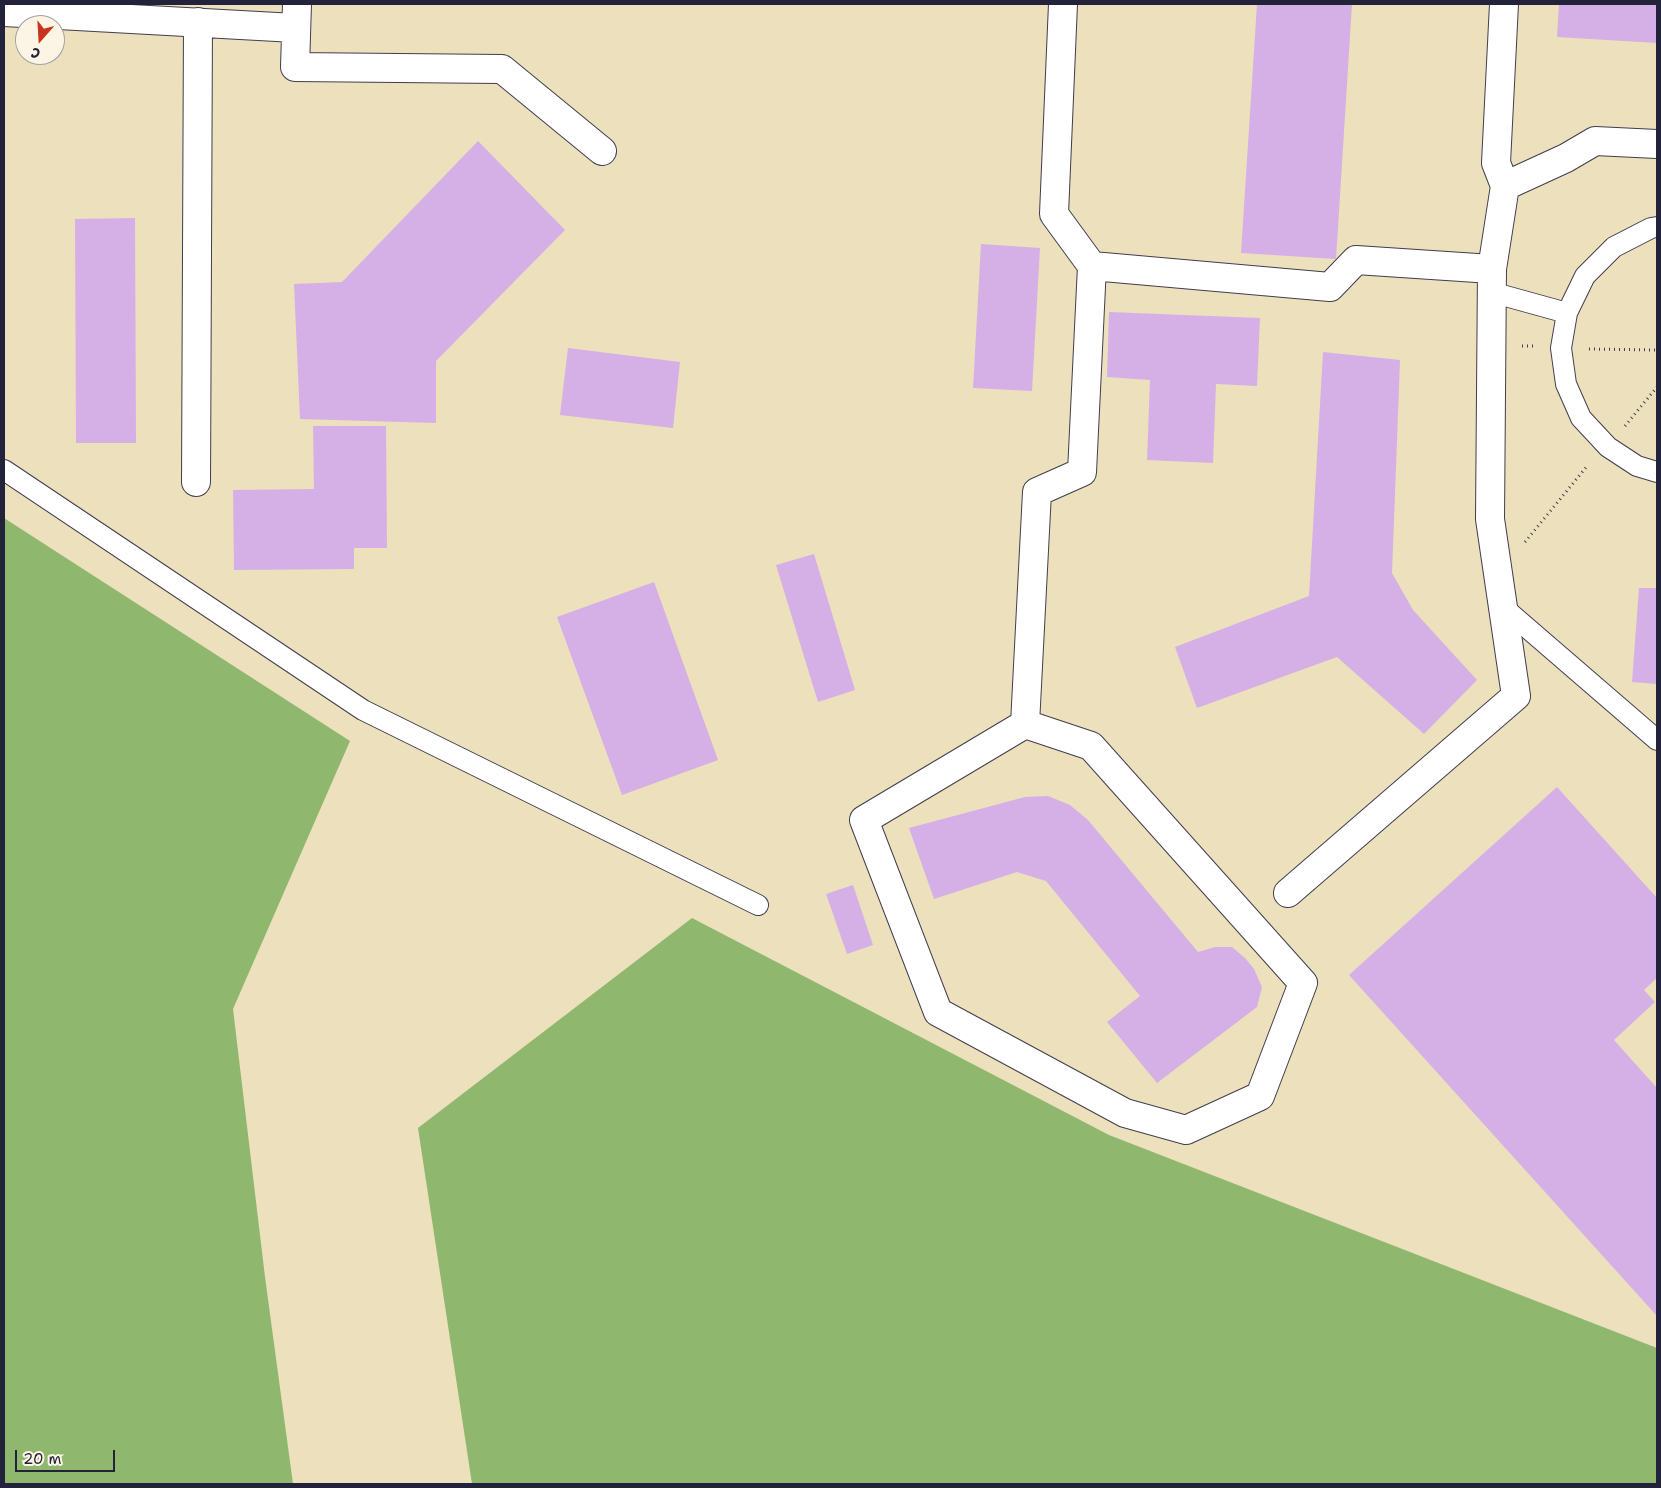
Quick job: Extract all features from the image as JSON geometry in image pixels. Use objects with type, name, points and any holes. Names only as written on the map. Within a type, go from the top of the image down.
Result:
[{"type":"street","points":[[1025,724],[1037,492],[1082,472],[1092,266],[1054,214],[1063,4]]},
{"type":"street","points":[[1288,893],[1516,696],[1490,519],[1492,281],[1505,186],[1496,163],[1504,4]]},
{"type":"street","points":[[4,12],[198,22],[296,16],[294,67],[502,69],[602,151]]},
{"type":"street","points":[[196,482],[198,22]]},
{"type":"street","points":[[1505,186],[1566,158],[1595,141],[1657,144]]},
{"type":"street","points":[[1092,266],[1330,286],[1356,260],[1492,281]]},
{"type":"street","points":[[1025,724],[1091,746],[1303,983],[1260,1096],[1186,1130],[1125,1113],[938,1012],[864,820],[1025,724]]},
{"type":"lane","points":[[1657,228],[1651,228],[1614,246],[1585,276],[1567,314],[1562,348],[1566,384],[1581,418],[1608,447],[1637,466],[1657,472]]},
{"type":"lane","points":[[1492,281],[1567,314]]},
{"type":"lane","points":[[4,470],[363,710],[758,905]]},
{"type":"lane","points":[[1503,607],[1657,740]]},
{"type":"path","points":[[1585,349],[1657,350]]},
{"type":"path","points":[[1620,432],[1657,388]]},
{"type":"path","points":[[1498,575],[1590,463]]},
{"type":"green space","points":[[4,518],[350,741],[233,1009],[265,1277],[293,1484],[4,1484]]},
{"type":"green space","points":[[692,918],[1109,1135],[1657,1348],[1657,1484],[472,1484],[418,1128]]},
{"type":"building","points":[[1257,4],[1352,4],[1336,259],[1241,253]]},
{"type":"building","points":[[1559,4],[1657,4],[1657,43],[1557,37]]},
{"type":"building","points":[[478,141],[565,230],[436,361],[436,423],[300,419],[294,284],[342,282]]},
{"type":"building","points":[[135,218],[136,443],[76,443],[75,219]]},
{"type":"building","points":[[981,244],[1040,248],[1032,391],[973,388]]},
{"type":"building","points":[[1109,312],[1260,318],[1257,386],[1216,384],[1213,463],[1147,460],[1150,380],[1107,377]]},
{"type":"building","points":[[568,348],[680,362],[673,428],[560,415]]},
{"type":"building","points":[[1323,352],[1400,360],[1392,573],[1413,610],[1477,680],[1424,734],[1337,657],[1197,708],[1175,647],[1309,596]]},
{"type":"building","points":[[313,426],[386,426],[387,548],[354,548],[354,569],[234,570],[233,490],[314,489]]},
{"type":"building","points":[[814,554],[855,690],[818,702],[776,565]]},
{"type":"building","points":[[654,582],[718,760],[622,795],[557,617]]},
{"type":"building","points":[[1639,588],[1657,588],[1657,684],[1632,682]]},
{"type":"building","points":[[1557,787],[1657,898],[1657,978],[1644,990],[1655,1002],[1614,1040],[1657,1088],[1657,1316],[1349,975]]},
{"type":"building","points":[[1048,796],[1070,805],[1088,820],[1198,952],[1215,947],[1232,947],[1254,969],[1262,987],[1257,1007],[1157,1083],[1107,1022],[1140,996],[1046,881],[1017,872],[934,899],[909,828],[1025,797]]},
{"type":"building","points":[[853,885],[873,945],[847,954],[826,894]]}]
